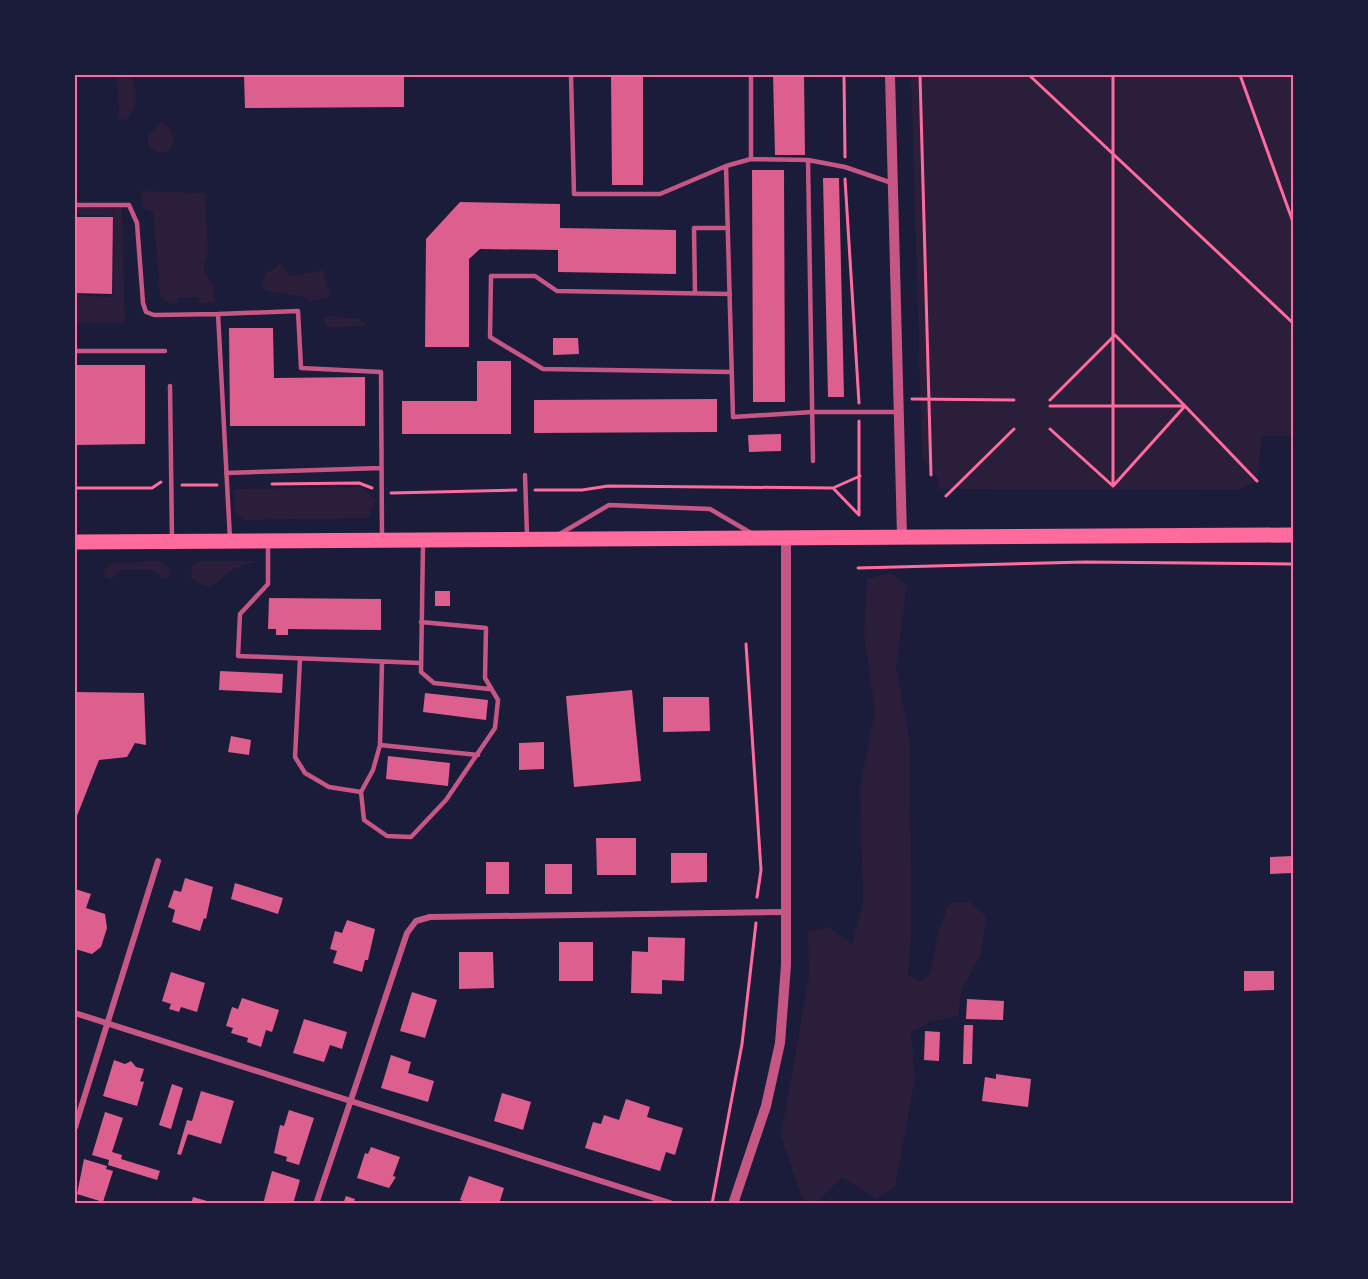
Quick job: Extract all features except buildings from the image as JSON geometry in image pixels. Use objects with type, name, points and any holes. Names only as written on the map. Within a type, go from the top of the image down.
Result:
[{"type":"main road","points":[[75,542],[423,538],[1293,535]]},
{"type":"street","points":[[890,75],[902,536]]},
{"type":"street","points":[[733,1204],[766,1107],[780,1043],[786,965],[786,537]]},
{"type":"street","points":[[75,1127],[158,861]]},
{"type":"street","points":[[316,1204],[349,1100],[407,933],[416,921],[442,917],[785,912]]},
{"type":"street","points":[[75,1013],[673,1204]]},
{"type":"lane","points":[[571,75],[574,194],[660,194],[726,166],[751,159],[808,160],[845,167],[894,183]]},
{"type":"lane","points":[[751,75],[751,159]]},
{"type":"lane","points":[[808,160],[813,461]]},
{"type":"lane","points":[[726,166],[733,417],[812,412],[899,412]]},
{"type":"lane","points":[[75,205],[129,205],[136,223],[143,303],[146,312],[154,315],[298,311],[301,368],[381,372],[382,539]]},
{"type":"lane","points":[[694,293],[694,228],[728,228]]},
{"type":"lane","points":[[730,294],[557,291],[536,276],[491,276],[490,337],[543,369],[732,372]]},
{"type":"lane","points":[[218,314],[230,540]]},
{"type":"lane","points":[[75,351],[165,351]]},
{"type":"lane","points":[[170,386],[172,541]]},
{"type":"lane","points":[[226,473],[381,468]]},
{"type":"lane","points":[[525,475],[527,538]]},
{"type":"lane","points":[[553,538],[609,505],[710,509],[758,537]]},
{"type":"lane","points":[[423,538],[421,672],[434,683],[489,689]]},
{"type":"lane","points":[[268,540],[268,584],[240,614],[238,656],[421,663]]},
{"type":"lane","points":[[382,662],[380,745],[373,770],[361,792],[364,820],[387,836],[411,837],[446,801],[478,755],[495,728],[498,700],[489,689],[485,678],[486,628],[421,622]]},
{"type":"lane","points":[[300,658],[295,757],[305,772],[329,788],[361,792]]},
{"type":"lane","points":[[380,745],[478,755]]},
{"type":"path","points":[[833,488],[859,515],[859,412],[845,167],[844,75]]},
{"type":"path","points":[[920,75],[931,475]]},
{"type":"path","points":[[1029,75],[1293,322]]},
{"type":"path","points":[[1113,75],[1115,335],[1113,486]]},
{"type":"path","points":[[1240,75],[1293,222]]},
{"type":"path","points":[[1050,400],[1115,335]]},
{"type":"path","points":[[1115,335],[1257,481]]},
{"type":"path","points":[[898,399],[1014,400]]},
{"type":"path","points":[[1050,406],[1185,406]]},
{"type":"path","points":[[1113,486],[1185,406]]},
{"type":"path","points":[[946,496],[1014,429]]},
{"type":"path","points":[[1050,429],[1113,486]]},
{"type":"path","points":[[75,488],[152,488],[162,481],[171,485]]},
{"type":"path","points":[[858,568],[1085,562],[1293,564]]},
{"type":"path","points":[[746,644],[761,870],[757,897]]},
{"type":"path","points":[[712,1204],[742,1044],[756,923]]},
{"type":"shaded area","points":[[117,75],[130,75],[135,88],[135,104],[126,121],[119,118]]},
{"type":"shaded area","points":[[911,75],[1293,75],[1293,436],[1262,436],[1257,481],[1238,490],[939,489],[938,478],[922,457]]},
{"type":"shaded area","points":[[162,121],[171,130],[174,141],[170,151],[160,153],[148,145],[148,135]]},
{"type":"shaded area","points":[[141,191],[205,193],[208,253],[204,263],[205,274],[212,283],[215,302],[199,303],[199,297],[177,298],[177,302],[171,305],[160,296],[153,212],[144,209]]},
{"type":"shaded area","points":[[75,207],[113,208],[113,216],[75,214]]},
{"type":"shaded area","points":[[122,207],[125,323],[75,323],[75,295],[113,297],[114,208]]},
{"type":"shaded area","points":[[280,262],[290,276],[323,270],[330,297],[310,301],[297,295],[274,293],[262,288],[265,273],[275,269]]},
{"type":"shaded area","points":[[331,316],[358,319],[366,323],[366,326],[327,327],[322,319]]},
{"type":"shaded area","points":[[361,487],[376,500],[368,518],[244,520],[235,514],[234,489]]},
{"type":"shaded area","points":[[160,561],[170,569],[168,578],[163,579],[153,570],[121,570],[111,579],[105,578],[104,570],[111,563]]},
{"type":"shaded area","points":[[200,561],[257,561],[234,569],[214,585],[205,586],[191,578],[192,565]]},
{"type":"shaded area","points":[[891,573],[907,585],[896,667],[910,742],[911,934],[908,976],[921,981],[930,974],[939,930],[949,903],[970,902],[986,916],[981,955],[962,988],[958,1016],[929,1023],[911,1032],[915,1078],[895,1187],[877,1199],[842,1177],[815,1204],[810,1204],[802,1198],[781,1135],[809,977],[808,931],[828,927],[852,944],[863,903],[860,789],[875,710],[864,634],[867,579]]}]
